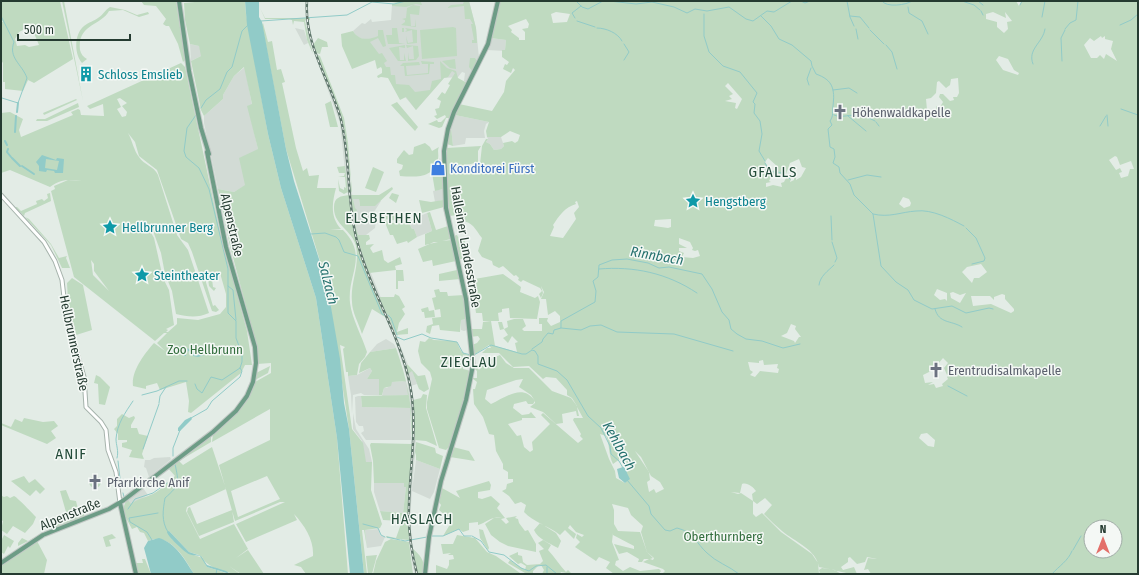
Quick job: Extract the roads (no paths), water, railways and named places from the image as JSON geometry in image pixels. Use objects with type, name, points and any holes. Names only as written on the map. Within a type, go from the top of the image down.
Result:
[{"type":"main road","name":"Alpenstraße","points":[[1,563],[43,535],[109,509],[120,503],[218,427],[236,411],[247,396],[253,382],[256,363],[254,342],[226,247],[189,63],[180,1]]},
{"type":"main road","name":"Halleiner Landesstraße","points":[[425,574],[429,536],[446,463],[469,388],[472,355],[466,299],[446,208],[443,156],[448,128],[454,112],[488,44],[498,1]]},
{"type":"main road","points":[[120,503],[122,522],[129,540],[136,574]]},
{"type":"street","name":"Hellbrunnerstraße","points":[[1,195],[44,242],[55,261],[62,280],[66,315],[84,377],[86,407],[101,422],[106,430],[108,450],[116,472],[120,503]]},
{"type":"water","points":[[245,1],[259,1],[259,17],[262,22],[286,149],[294,181],[327,284],[340,359],[344,403],[349,429],[364,574],[350,574],[337,438],[316,298],[281,188],[268,134],[247,25]]},
{"type":"water","points":[[42,155],[56,160],[57,158],[64,159],[63,173],[55,173],[54,171],[47,170],[46,172],[39,171],[39,166],[36,162]],"holes":[[[46,159],[59,161],[57,170],[45,168]]]},
{"type":"water","points":[[182,346],[190,351],[204,355],[198,357],[193,356],[193,353],[189,351],[186,352],[186,356],[184,356],[183,354],[185,351],[183,349],[171,353],[171,349]]},
{"type":"water","points":[[191,417],[192,419],[180,431],[178,431],[178,428],[185,420]]},
{"type":"water","points":[[626,466],[630,479],[625,483],[619,478],[617,469]]},
{"type":"water","points":[[169,531],[189,552],[201,556],[207,565],[226,571],[230,574],[207,567],[200,556],[187,553],[170,537],[167,532]]},
{"type":"water","points":[[159,538],[165,540],[175,548],[194,574],[151,574],[144,548],[148,541]]},
{"type":"waterway","points":[[261,21],[347,15],[372,2],[394,4],[406,1]]},
{"type":"waterway","points":[[576,1],[582,7],[588,9],[603,1]]},
{"type":"waterway","points":[[609,1],[636,4],[652,2],[674,7],[687,13],[695,9],[707,11],[729,7],[746,19],[753,21],[767,11],[774,12],[792,1]]},
{"type":"waterway","points":[[801,1],[805,3],[810,1]]},
{"type":"waterway","points":[[847,1],[850,17],[854,26]]},
{"type":"waterway","points":[[882,1],[888,5],[901,5],[912,1]]},
{"type":"waterway","points":[[962,1],[974,5],[980,10]]},
{"type":"waterway","points":[[978,1],[983,5]]},
{"type":"waterway","points":[[1020,5],[1022,1]]},
{"type":"waterway","points":[[1042,17],[1045,1]]},
{"type":"waterway","points":[[1065,29],[1070,23],[1076,20],[1078,1]]},
{"type":"waterway","points":[[575,18],[572,13],[581,6]]},
{"type":"waterway","points":[[908,7],[909,13],[922,21],[928,34]]},
{"type":"waterway","points":[[981,11],[983,15]]},
{"type":"waterway","points":[[704,14],[704,36],[709,52],[723,66],[740,72],[757,93],[753,102],[755,104],[754,113],[760,121],[762,134],[759,151],[765,161]]},
{"type":"waterway","points":[[1120,25],[1131,20],[1138,14]]},
{"type":"waterway","points":[[1,16],[14,42],[14,57],[27,78],[18,103],[2,98]]},
{"type":"waterway","points":[[761,16],[771,26],[779,39],[792,45],[811,61],[816,74],[822,76],[832,86],[834,95],[830,121],[832,125],[828,129],[830,147],[834,149],[835,157],[833,163],[839,167],[840,173],[850,184],[854,195],[873,214],[881,266],[896,282],[908,290],[914,300],[932,309],[952,306],[966,313],[989,308],[993,309]]},
{"type":"waterway","points":[[850,16],[860,17],[869,28]]},
{"type":"waterway","points":[[577,21],[595,27]]},
{"type":"waterway","points":[[201,108],[206,100],[220,89],[227,72],[232,67],[242,31],[248,25]]},
{"type":"waterway","points":[[597,28],[611,32],[618,36],[622,41]]},
{"type":"waterway","points":[[856,29],[858,39]]},
{"type":"waterway","points":[[1033,64],[1032,54],[1044,34],[1045,29]]},
{"type":"waterway","points":[[870,30],[884,44]]},
{"type":"waterway","points":[[1062,61],[1061,38],[1065,30]]},
{"type":"waterway","points":[[624,44],[629,52],[624,60]]},
{"type":"waterway","points":[[886,45],[892,52],[897,69]]},
{"type":"waterway","points":[[809,85],[807,79],[811,68]]},
{"type":"waterway","points":[[833,90],[849,88],[857,93]]},
{"type":"waterway","points":[[17,112],[18,103]]},
{"type":"waterway","points":[[1121,109],[1138,115]]},
{"type":"waterway","points":[[834,115],[859,116],[861,114],[875,121]]},
{"type":"waterway","points":[[195,384],[197,389],[202,393],[211,377],[222,380],[240,368],[242,362],[242,354],[236,338],[236,321],[228,313],[228,269],[209,189],[199,168],[186,157],[184,151],[187,128],[196,115]]},
{"type":"waterway","points":[[1107,115],[1108,126]]},
{"type":"waterway","points":[[15,132],[16,116]]},
{"type":"waterway","points":[[848,116],[866,131]]},
{"type":"waterway","points":[[1100,126],[1106,116]]},
{"type":"waterway","points":[[876,122],[879,126]]},
{"type":"waterway","points":[[5,141],[7,145]]},
{"type":"waterway","points":[[8,149],[7,152],[11,157]]},
{"type":"waterway","points":[[12,158],[20,166]]},
{"type":"waterway","points":[[765,163],[770,172],[781,173],[790,179]]},
{"type":"waterway","points":[[22,166],[34,174]]},
{"type":"waterway","points":[[848,180],[867,175],[881,177]]},
{"type":"waterway","points":[[873,214],[884,215],[922,211],[941,215],[964,226]]},
{"type":"waterway","points":[[831,216],[832,240]]},
{"type":"waterway","points":[[966,228],[976,238],[985,258],[984,261],[972,264]]},
{"type":"waterway","name":"Kehlbach","points":[[311,234],[325,233],[336,237],[339,240],[344,252],[358,256],[382,314],[384,315]]},
{"type":"waterway","points":[[832,242],[837,258],[835,262]]},
{"type":"waterway","name":"Rinnbach","points":[[532,349],[542,342],[548,333],[553,334],[554,330],[561,328],[561,321],[595,302],[596,291],[593,281],[598,277],[599,265],[612,260],[627,259],[648,263],[659,268],[669,267],[702,274],[712,289],[722,312],[729,320],[731,329],[737,334],[746,339],[762,341],[783,348],[800,344]]},
{"type":"waterway","points":[[819,285],[823,276],[834,265]]},
{"type":"waterway","points":[[599,269],[612,268],[650,272],[674,280],[697,293]]},
{"type":"waterway","points":[[228,286],[233,290],[236,320]]},
{"type":"waterway","points":[[935,309],[939,317],[962,327]]},
{"type":"waterway","name":"Kehlbach","points":[[388,315],[391,318],[397,335]]},
{"type":"waterway","points":[[561,328],[581,330],[590,326],[601,325],[617,332],[674,334],[733,351]]},
{"type":"waterway","name":"Kehlbach","points":[[397,337],[404,340],[422,334],[431,338],[457,342],[463,353],[471,355]]},
{"type":"waterway","name":"Kehlbach","points":[[474,355],[491,345],[522,354],[526,354],[532,350],[535,351],[538,356],[538,364],[557,371],[567,380],[588,416],[601,428],[610,446],[611,454],[619,461],[623,468]]},
{"type":"waterway","points":[[191,418],[207,409],[212,401],[240,377],[242,371],[240,368]]},
{"type":"waterway","points":[[142,395],[157,391],[179,381],[187,381]]},
{"type":"waterway","points":[[948,386],[967,396]]},
{"type":"waterway","points":[[159,403],[160,396],[166,387]]},
{"type":"waterway","points":[[117,458],[118,450],[116,439],[118,428],[133,401]]},
{"type":"waterway","points":[[143,449],[159,404]]},
{"type":"waterway","points":[[173,456],[173,448],[180,430]]},
{"type":"waterway","points":[[118,461],[121,487]]},
{"type":"waterway","points":[[168,532],[164,524],[163,515],[165,498],[176,487],[178,480],[175,464]]},
{"type":"waterway","name":"Kehlbach","points":[[627,480],[649,506],[651,514],[665,530],[670,531],[677,528],[687,532],[711,556],[739,574]]},
{"type":"waterway","points":[[128,509],[135,499],[153,493],[167,483]]},
{"type":"waterway","points":[[123,493],[124,497]]},
{"type":"waterway","points":[[152,540],[147,532],[130,522],[129,518],[158,513]]},
{"type":"waterway","points":[[363,524],[378,528],[381,535],[385,537]]},
{"type":"waterway","points":[[432,536],[443,536],[459,529],[464,536],[471,536]]},
{"type":"waterway","points":[[472,536],[481,541],[489,552],[504,555],[521,568],[529,571],[536,566],[546,565],[557,574]]},
{"type":"waterway","name":"Kehlbach","points":[[1073,550],[1081,536]]},
{"type":"waterway","points":[[387,537],[400,540]]},
{"type":"waterway","points":[[401,540],[405,541],[427,537]]},
{"type":"waterway","name":"Kehlbach","points":[[1052,574],[1066,561],[1072,551]]},
{"type":"waterway","points":[[547,567],[547,574]]},
{"type":"waterway","points":[[216,574],[217,569]]},
{"type":"railway","points":[[307,1],[307,16],[313,46],[340,116],[346,147],[351,210],[357,241],[369,277],[399,348],[410,385],[413,415],[413,445],[409,523],[417,574]]},
{"type":"place","name":"Schloss Emslieb","points":[[86,74]]},
{"type":"place","name":"Höhenwaldkapelle","points":[[840,112]]},
{"type":"place","name":"Konditorei Fürst","points":[[438,168]]},
{"type":"place","name":"Hengstberg","points":[[693,201]]},
{"type":"place","name":"Hellbrunner Berg","points":[[110,227]]},
{"type":"place","name":"Steintheater","points":[[142,275]]},
{"type":"place","name":"Erentrudisalmkapelle","points":[[936,370]]},
{"type":"place","name":"Pfarrkirche Anif","points":[[95,482]]},
{"type":"district","name":"GFALLS","points":[[773,172]]},
{"type":"district","name":"ELSBETHEN","points":[[384,218]]},
{"type":"district","name":"ZIEGLAU","points":[[469,362]]},
{"type":"district","name":"ANIF","points":[[71,454]]},
{"type":"district","name":"HASLACH","points":[[422,519]]},
{"type":"water label","name":"Salzach","points":[[328,283]]},
{"type":"park label","name":"Zoo Hellbrunn","points":[[205,349]]},
{"type":"park label","name":"Oberthurnberg","points":[[723,536]]}]
